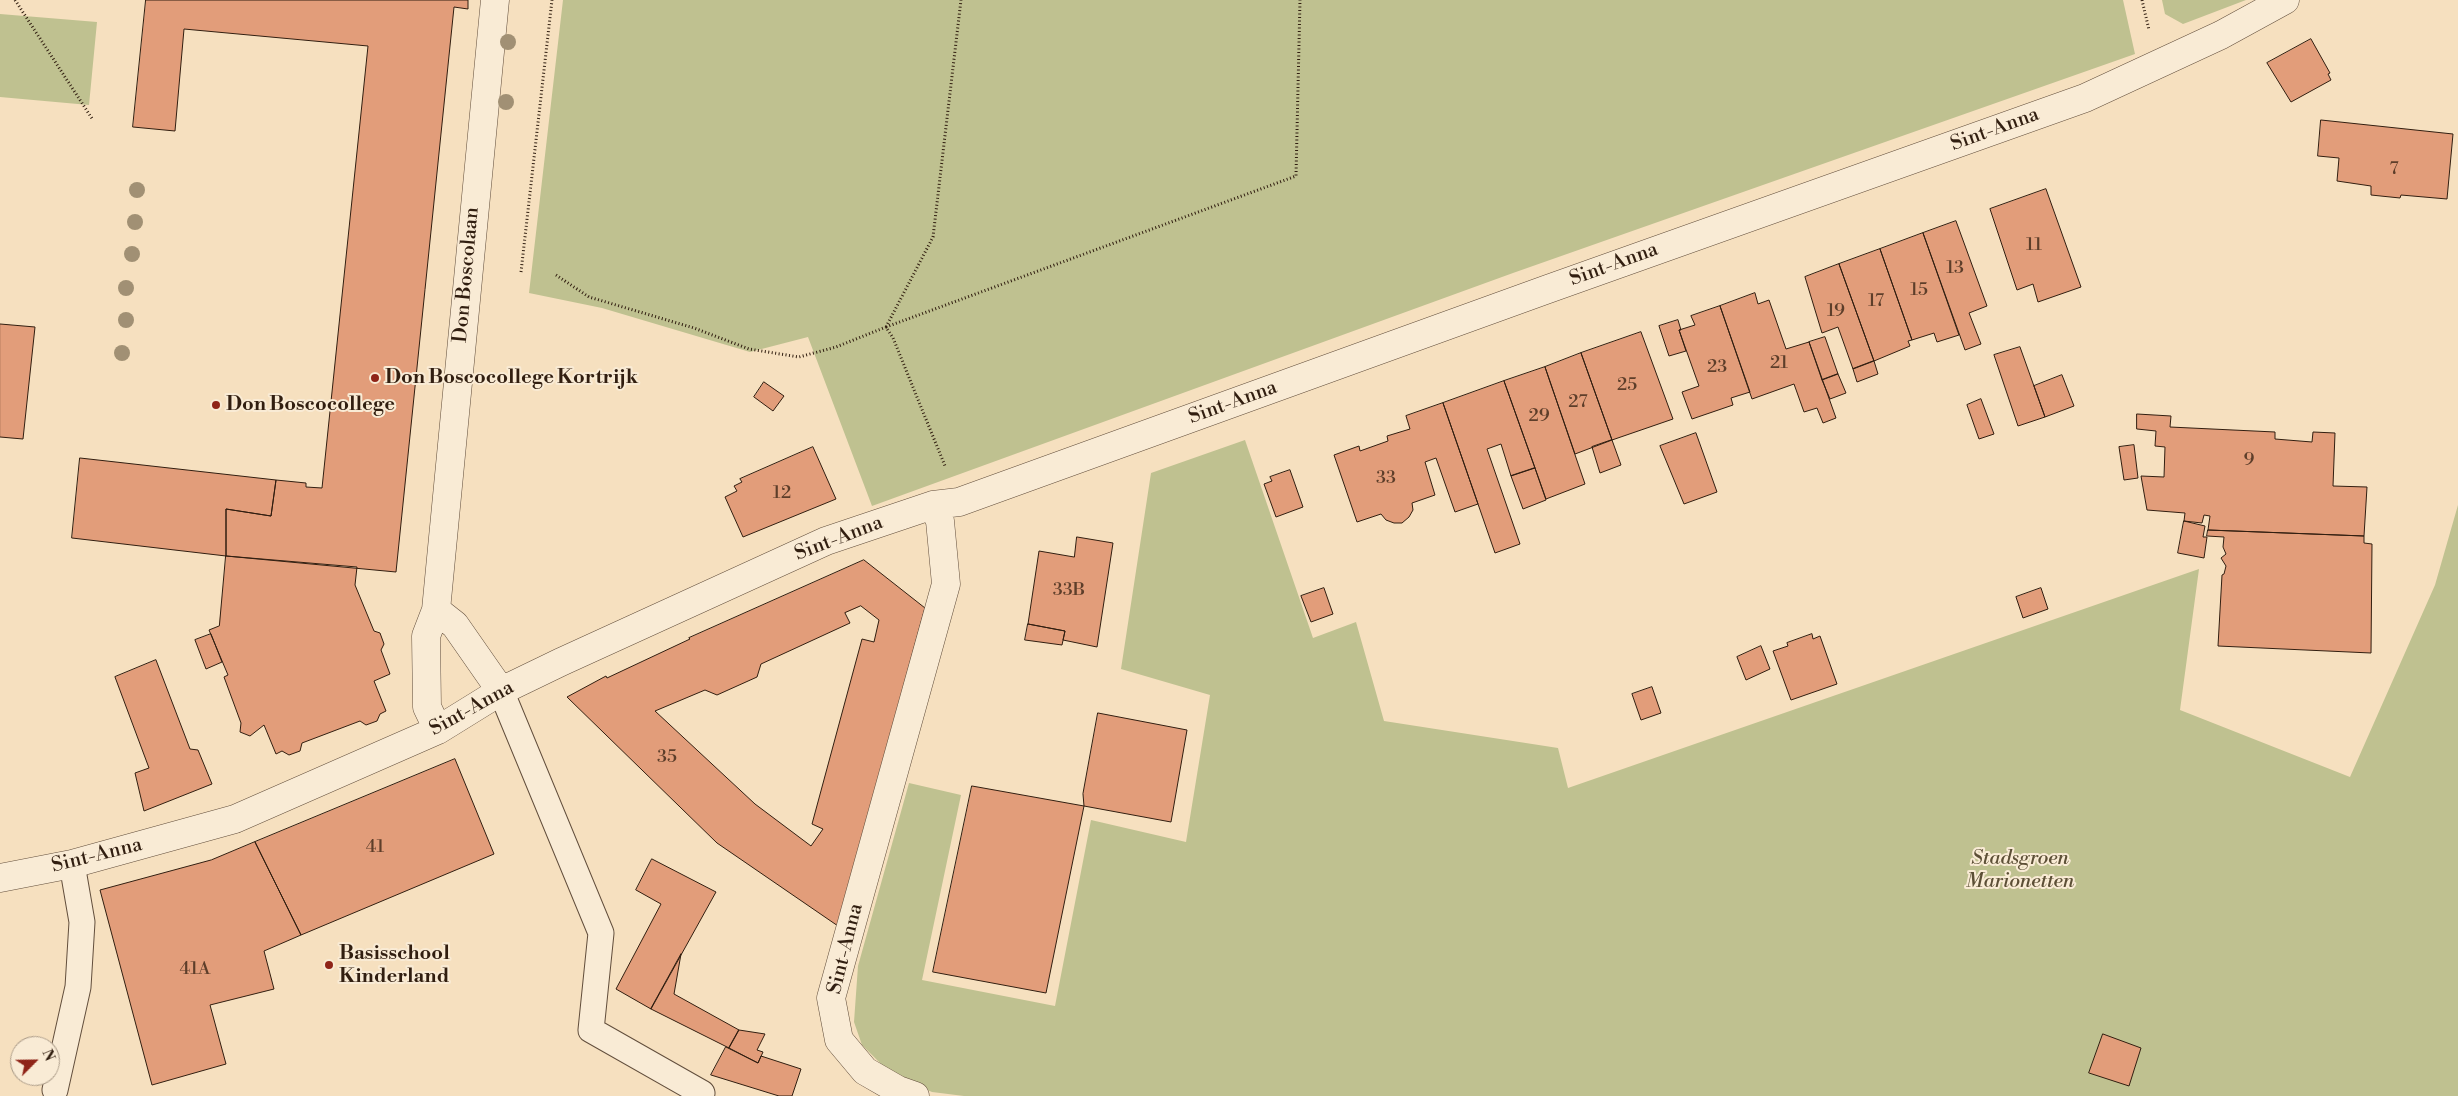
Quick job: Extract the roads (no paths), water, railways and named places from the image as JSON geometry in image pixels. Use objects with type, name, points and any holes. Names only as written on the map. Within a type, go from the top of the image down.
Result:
[{"type":"street","name":"Don Boscolaan","points":[[438,730],[427,707],[426,636],[436,610],[495,0]]},
{"type":"street","name":"Sint-Anna","points":[[0,878],[72,864],[235,819],[438,730],[501,691],[826,541],[933,505],[959,502],[1548,289],[2085,98],[2221,35],[2285,0]]},
{"type":"street","name":"Sint-Anna","points":[[915,1096],[898,1090],[865,1071],[839,1040],[832,998],[946,584],[940,521],[933,505]]},
{"type":"street","points":[[436,610],[455,626],[501,691]]},
{"type":"lane","points":[[501,691],[601,933],[591,1030],[702,1093]]},
{"type":"lane","points":[[55,1090],[78,987],[82,922],[72,864]]},
{"type":"place","name":"Don Boscocollege Kortrijk","points":[[375,378]]},
{"type":"place","name":"Don Boscocollege","points":[[216,405]]},
{"type":"place","name":"Basisschool Kinderland","points":[[329,965]]},
{"type":"park label","name":"Stadsgroen Marionetten","points":[[2020,870]]}]
